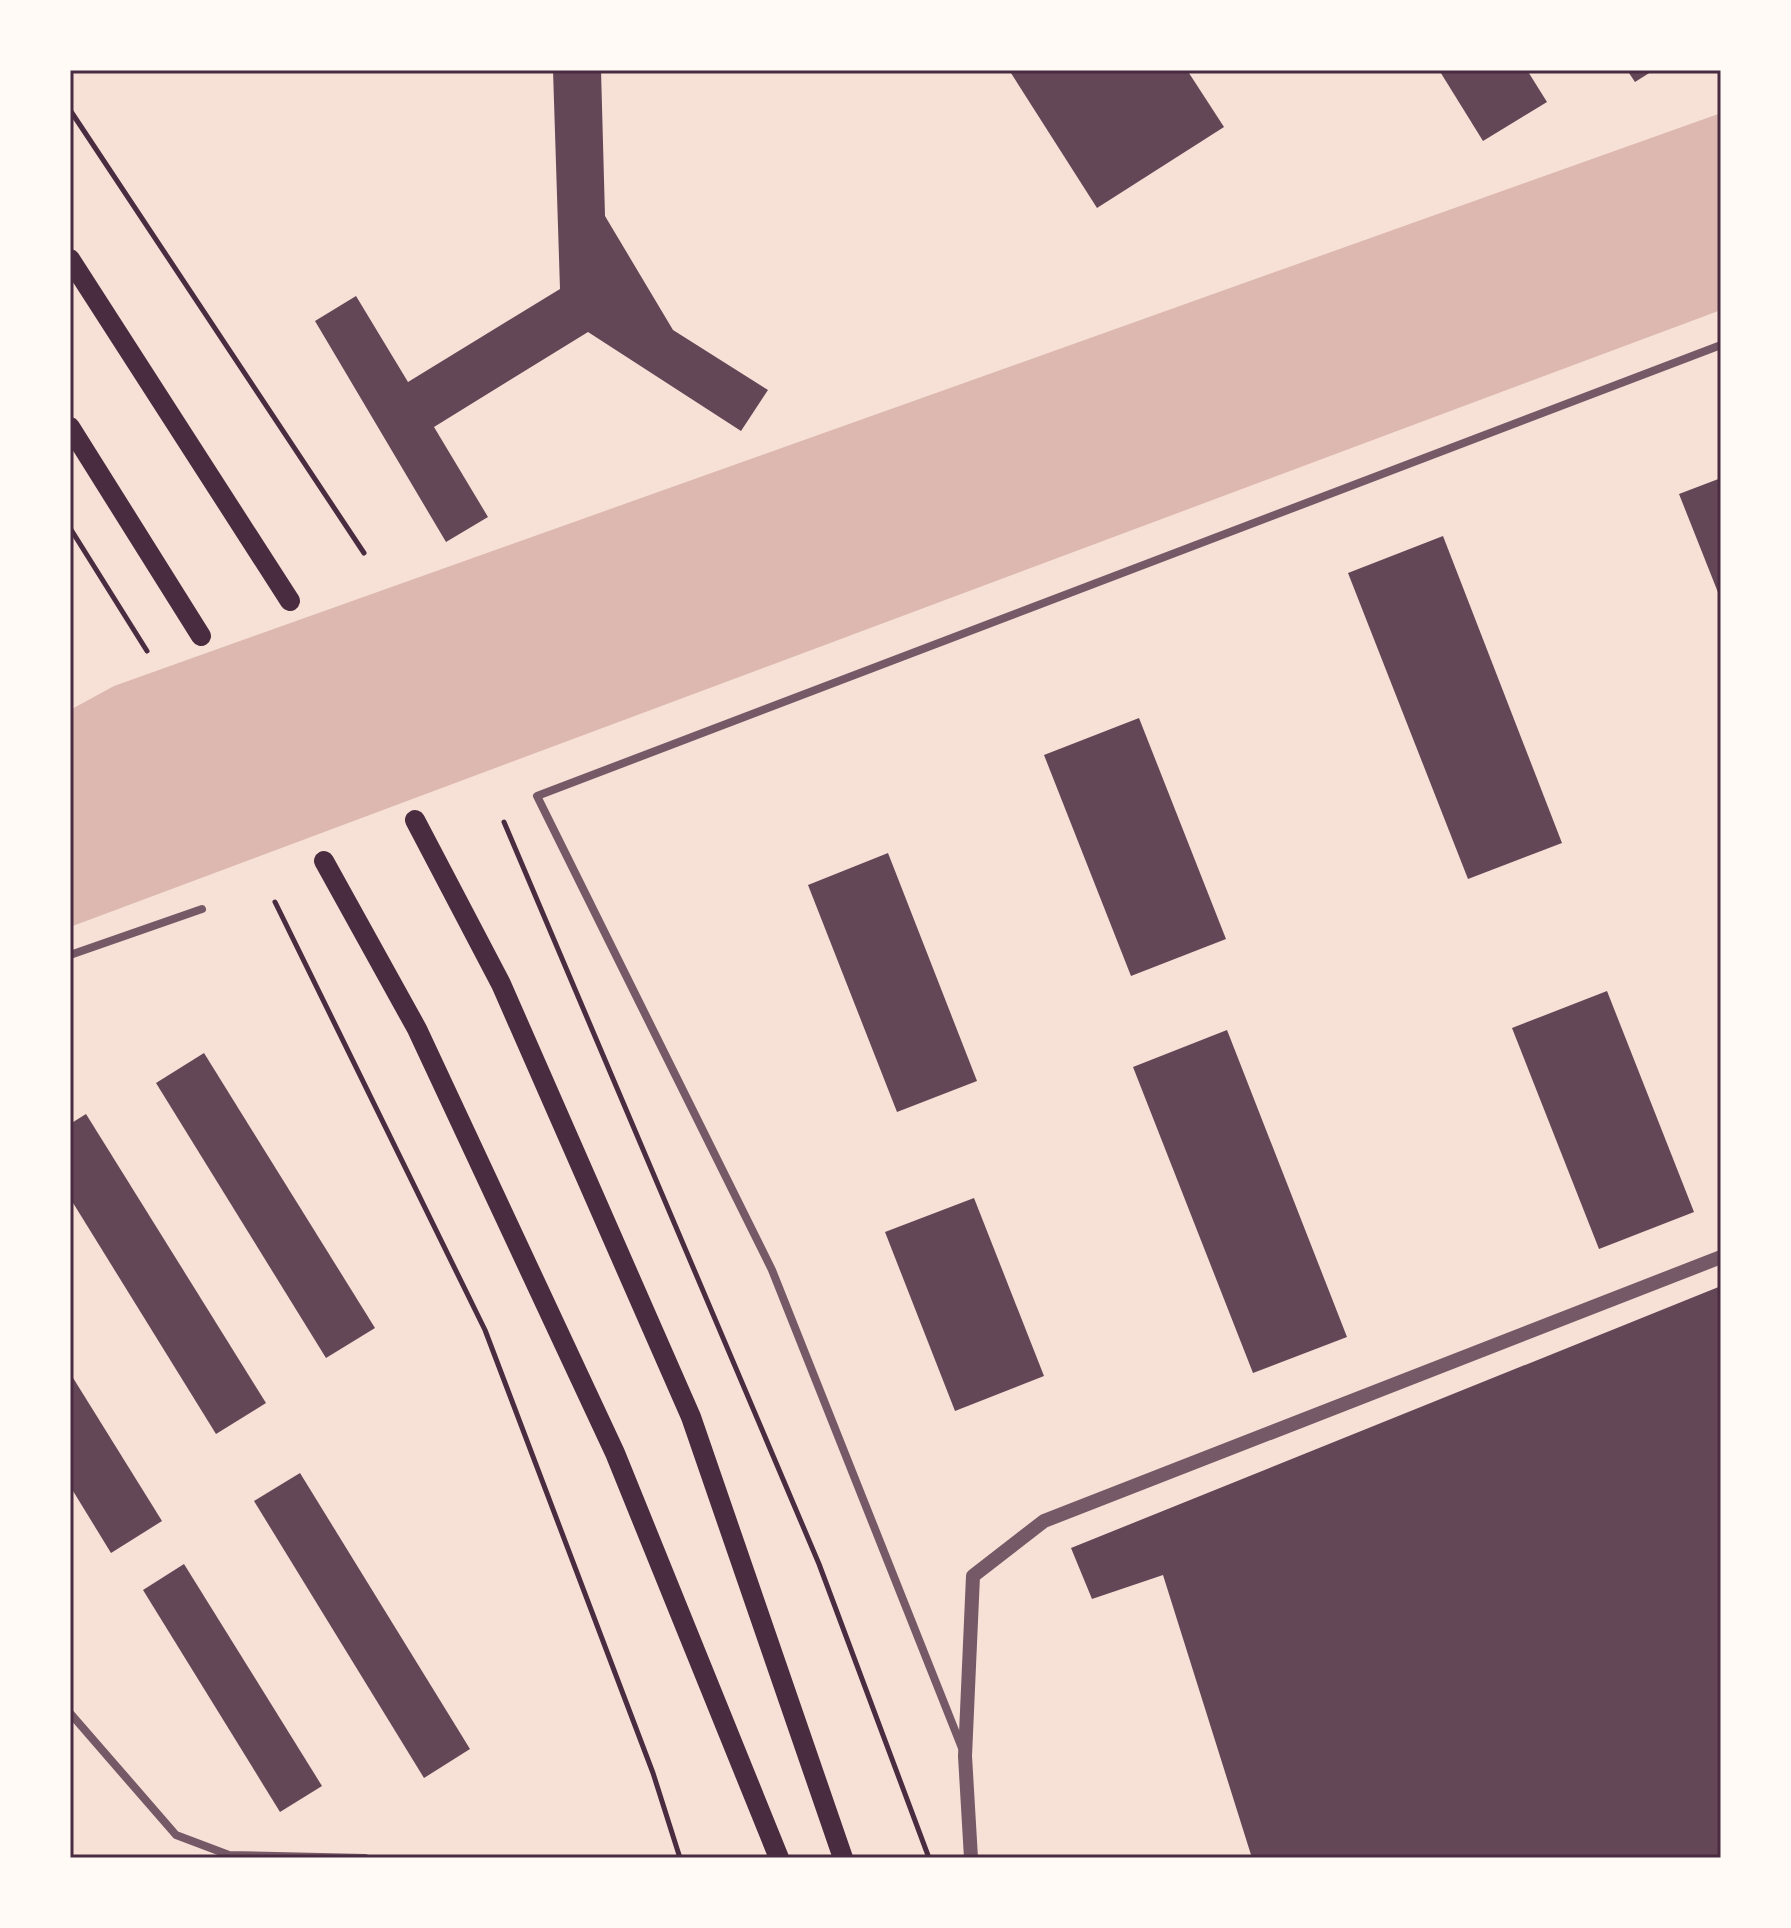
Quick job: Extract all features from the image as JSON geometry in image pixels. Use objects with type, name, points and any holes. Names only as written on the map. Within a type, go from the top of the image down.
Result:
[{"type":"main road","points":[[70,259],[290,601]]},
{"type":"main road","points":[[70,427],[201,636]]},
{"type":"main road","points":[[415,820],[501,984],[691,1417],[843,1858]]},
{"type":"main road","points":[[324,861],[417,1029],[615,1453],[779,1858]]},
{"type":"street","points":[[965,1756],[772,1270],[537,796],[1721,345]]},
{"type":"street","points":[[70,955],[202,909]]},
{"type":"street","points":[[971,1858],[965,1756],[973,1576],[1044,1521],[1721,1257]]},
{"type":"street","points":[[70,1713],[176,1835],[229,1855],[365,1858]]},
{"type":"path","points":[[70,110],[364,553]]},
{"type":"path","points":[[70,528],[147,651]]},
{"type":"path","points":[[504,822],[819,1564],[929,1858]]},
{"type":"path","points":[[275,902],[485,1330],[653,1773],[680,1858]]},
{"type":"shaded area","points":[[1721,113],[1721,310],[70,927],[70,710],[114,686]]},
{"type":"building","points":[[553,70],[601,70],[605,216],[673,330],[768,390],[741,431],[588,332],[434,427],[488,517],[446,542],[315,321],[356,296],[408,382],[560,289]]},
{"type":"building","points":[[1009,70],[1187,70],[1224,127],[1097,208]]},
{"type":"building","points":[[1439,70],[1527,70],[1547,102],[1483,141]]},
{"type":"building","points":[[1627,70],[1654,70],[1635,82]]},
{"type":"building","points":[[1721,478],[1721,600],[1679,494]]},
{"type":"building","points":[[1443,536],[1562,843],[1468,879],[1348,573]]},
{"type":"building","points":[[1139,718],[1226,939],[1131,976],[1044,755]]},
{"type":"building","points":[[888,853],[977,1081],[897,1112],[808,885]]},
{"type":"building","points":[[1607,991],[1694,1212],[1599,1249],[1512,1028]]},
{"type":"building","points":[[1227,1030],[1347,1337],[1253,1373],[1133,1067]]},
{"type":"building","points":[[204,1053],[375,1328],[326,1358],[156,1083]]},
{"type":"building","points":[[86,1114],[266,1403],[216,1434],[70,1198],[70,1124]]},
{"type":"building","points":[[974,1198],[1044,1376],[955,1411],[885,1232]]},
{"type":"building","points":[[1721,1286],[1721,1858],[1252,1858],[1163,1575],[1092,1599],[1071,1548]]},
{"type":"building","points":[[70,1373],[162,1521],[111,1553],[70,1486]]},
{"type":"building","points":[[300,1473],[470,1749],[424,1778],[254,1501]]},
{"type":"building","points":[[184,1564],[322,1786],[280,1812],[143,1590]]}]
